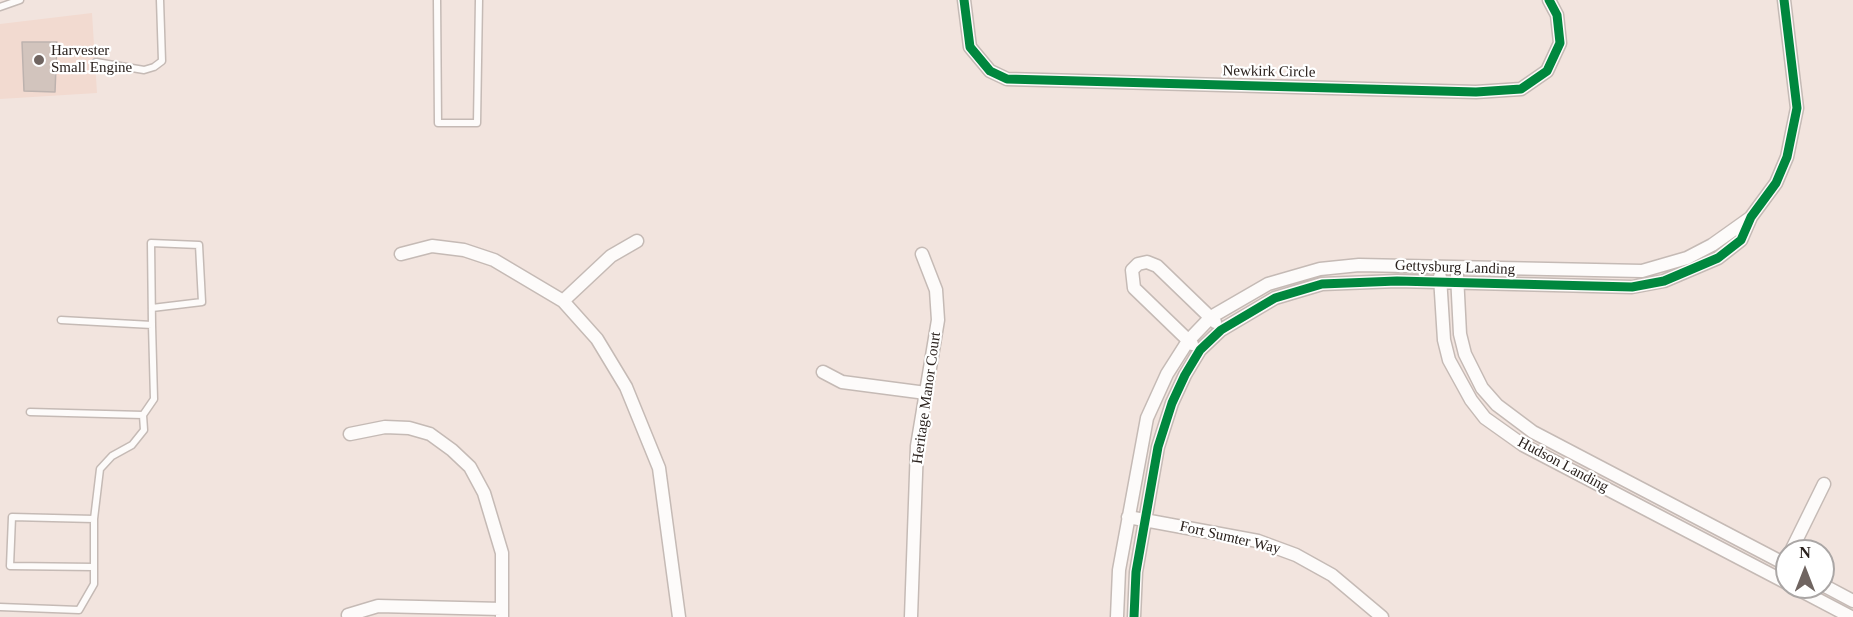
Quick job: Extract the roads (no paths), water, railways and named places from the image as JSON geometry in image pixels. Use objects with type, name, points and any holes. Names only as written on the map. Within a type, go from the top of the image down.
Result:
[{"type":"street","name":"Newkirk Circle","points":[[964,0],[970,47],[990,71],[1007,79],[1476,93],[1521,89],[1547,70],[1560,43],[1557,15],[1550,0]]},
{"type":"street","name":"Gettysburg Landing","points":[[1134,617],[1136,572],[1158,447],[1172,403],[1200,350],[1221,330],[1275,298],[1322,284],[1397,281],[1611,288],[1664,281],[1718,258],[1741,240],[1751,217],[1776,183],[1793,132],[1797,108],[1796,83],[1784,0]]},
{"type":"street","name":"Gettysburg Landing","points":[[1117,617],[1119,570],[1147,418],[1167,374],[1188,341],[1211,317],[1268,284],[1320,269],[1359,265],[1642,271],[1687,258],[1712,245],[1751,217]]},
{"type":"street","points":[[563,301],[611,256],[637,241]]},
{"type":"street","points":[[401,254],[432,246],[464,250],[519,273],[563,301],[613,363],[649,437],[659,468],[679,617]]},
{"type":"street","name":"Heritage Manor Court","points":[[911,617],[917,446],[938,320],[936,291],[922,254]]},
{"type":"street","points":[[1200,350],[1134,288],[1132,270],[1138,264],[1147,262],[1157,266],[1211,317],[1221,330]]},
{"type":"street","name":"Hudson Landing","points":[[1439,267],[1444,340],[1449,360],[1471,400],[1485,418],[1522,445],[1775,577]]},
{"type":"street","name":"Hudson Landing","points":[[1456,267],[1460,334],[1464,354],[1482,388],[1506,412],[1533,432],[1775,557]]},
{"type":"street","points":[[824,372],[842,382],[926,393]]},
{"type":"street","points":[[348,615],[378,606],[502,613],[502,553],[484,493],[470,467],[430,434],[409,428],[385,427],[350,434]]},
{"type":"street","points":[[1797,539],[1824,484]]},
{"type":"street","name":"Fort Sumter Way","points":[[1128,517],[1258,541],[1296,555],[1332,575],[1382,617]]},
{"type":"street","points":[[1835,591],[1853,601]]},
{"type":"street","points":[[1817,599],[1851,617]]},
{"type":"lane","points":[[0,7],[20,0]]},
{"type":"lane","points":[[96,62],[130,70],[144,70],[162,61],[160,0]]},
{"type":"lane","points":[[437,0],[438,123],[477,123],[479,0]]},
{"type":"lane","points":[[0,608],[79,610],[94,584],[94,519],[100,469],[112,456],[132,445],[144,430],[143,415],[154,399],[152,325],[151,243],[199,245],[202,302],[152,308]]},
{"type":"lane","points":[[61,320],[152,325]]},
{"type":"lane","points":[[30,412],[143,415]]},
{"type":"lane","points":[[94,519],[12,517],[10,566],[94,567]]},
{"type":"place","name":"Harvester Small Engine","points":[[39,60]]}]
